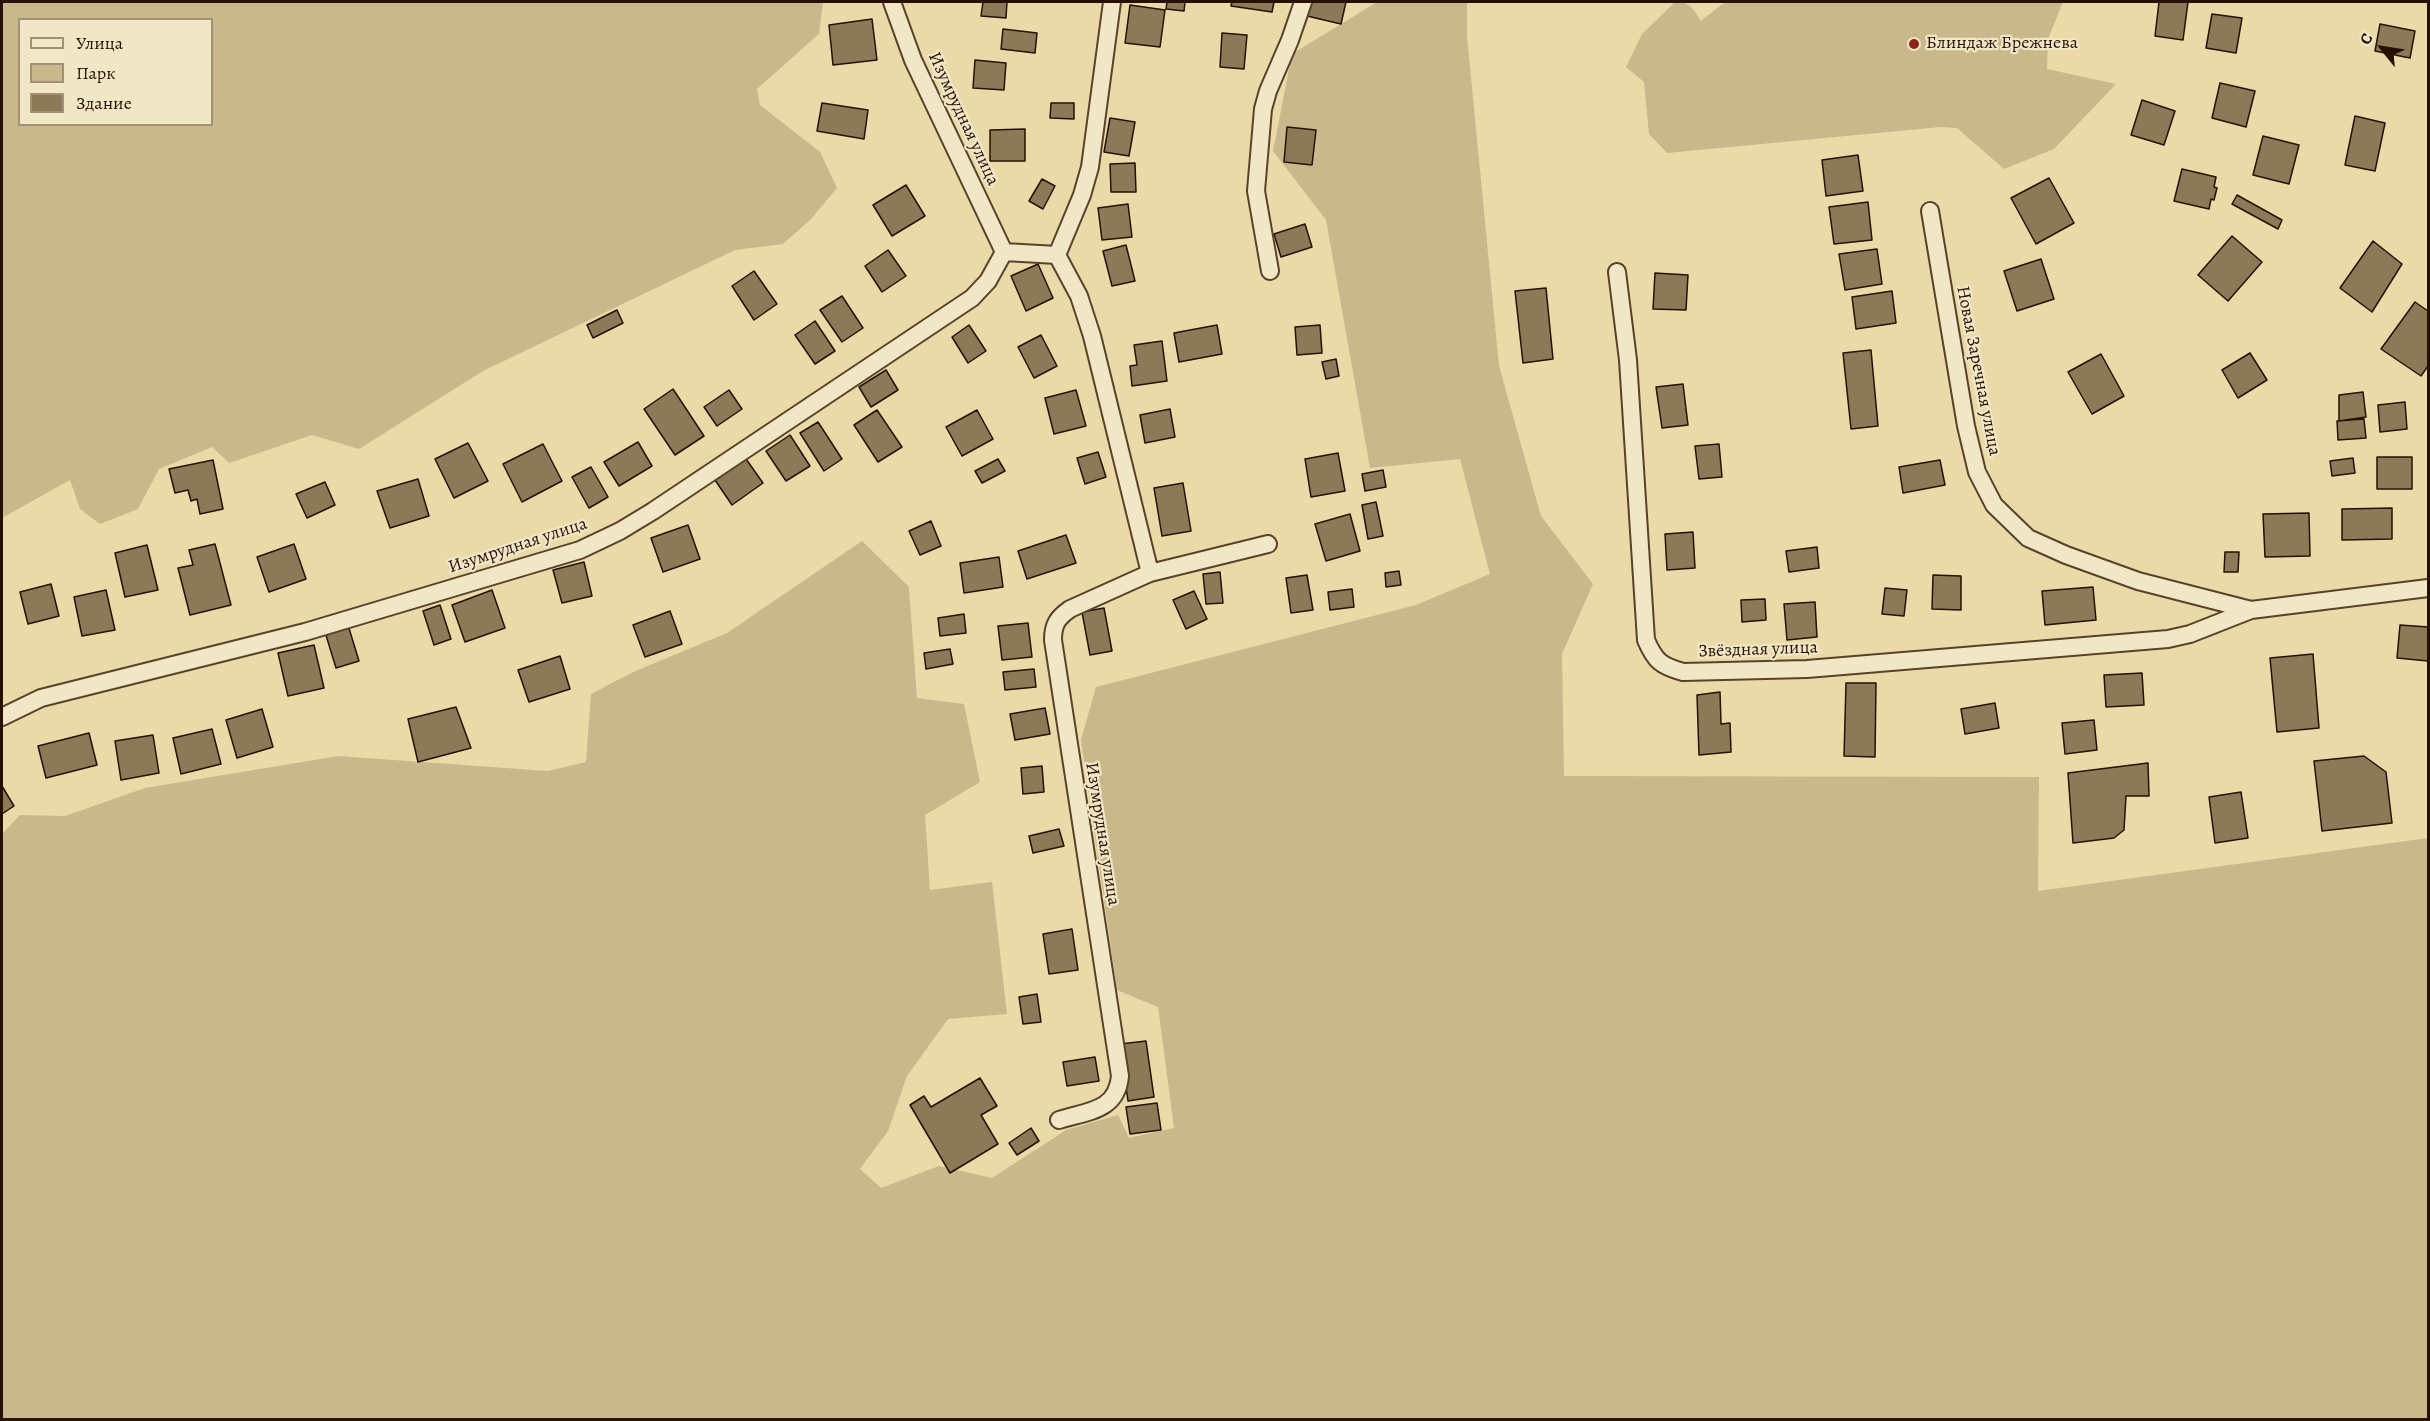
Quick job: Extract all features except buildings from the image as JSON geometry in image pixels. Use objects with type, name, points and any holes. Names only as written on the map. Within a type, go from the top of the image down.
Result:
[{"type":"street","name":"Изумрудная улица","points":[[2,717],[41,698],[317,629],[580,550],[620,531],[972,298],[988,281],[1004,252],[913,60],[892,2]]},
{"type":"street","points":[[1112,2],[1090,167],[1082,195],[1057,255],[1078,296],[1092,336],[1150,573]]},
{"type":"street","points":[[1270,271],[1256,191],[1263,109],[1303,2]]},
{"type":"street","name":"Новая Заречная улица","points":[[1930,211],[1966,426],[1977,472],[1994,505],[2028,538],[2066,555],[2138,581],[2251,610],[2428,588]]},
{"type":"street","points":[[1004,252],[1057,255]]},
{"type":"street","name":"Звёздная улица","points":[[1617,272],[1628,360],[1646,640],[1652,655],[1665,667],[1683,672],[1807,669],[2168,639],[2190,634],[2251,610]]},
{"type":"street","name":"Изумрудная улица","points":[[1059,1120],[1099,1108],[1111,1101],[1119,1090],[1120,1076],[1053,640],[1053,627],[1059,616],[1070,609],[1150,573],[1268,544]]},
{"type":"green space","points":[[2,2],[823,2],[819,34],[757,89],[760,105],[820,152],[837,188],[811,219],[783,244],[735,250],[483,371],[359,449],[312,435],[229,463],[212,447],[159,469],[138,509],[100,524],[80,509],[70,480],[2,518]]},
{"type":"green space","points":[[1377,2],[1467,2],[1467,36],[1499,366],[1541,516],[1593,584],[1562,654],[1564,776],[2039,777],[2038,891],[2428,838],[2428,1419],[2,1420],[2,834],[20,815],[65,816],[145,788],[338,756],[548,771],[586,762],[591,694],[633,672],[727,633],[862,541],[909,587],[917,698],[964,704],[980,782],[925,815],[930,890],[992,882],[1007,1014],[948,1019],[907,1076],[888,1131],[860,1169],[881,1188],[939,1166],[992,1178],[1066,1130],[1118,1115],[1129,1138],[1174,1128],[1158,1007],[1117,990],[1081,740],[1096,687],[1416,605],[1490,574],[1460,459],[1370,468],[1326,220],[1273,151],[1292,54]]},
{"type":"green space","points":[[1675,2],[1688,5],[1701,21],[1725,2],[2063,2],[2048,39],[2047,69],[2116,84],[2054,149],[2004,169],[1957,128],[1941,127],[1667,153],[1649,134],[1644,82],[1626,67],[1642,34]]},
{"type":"place","name":"Блиндаж Брежнева","points":[[1914,44]]}]
